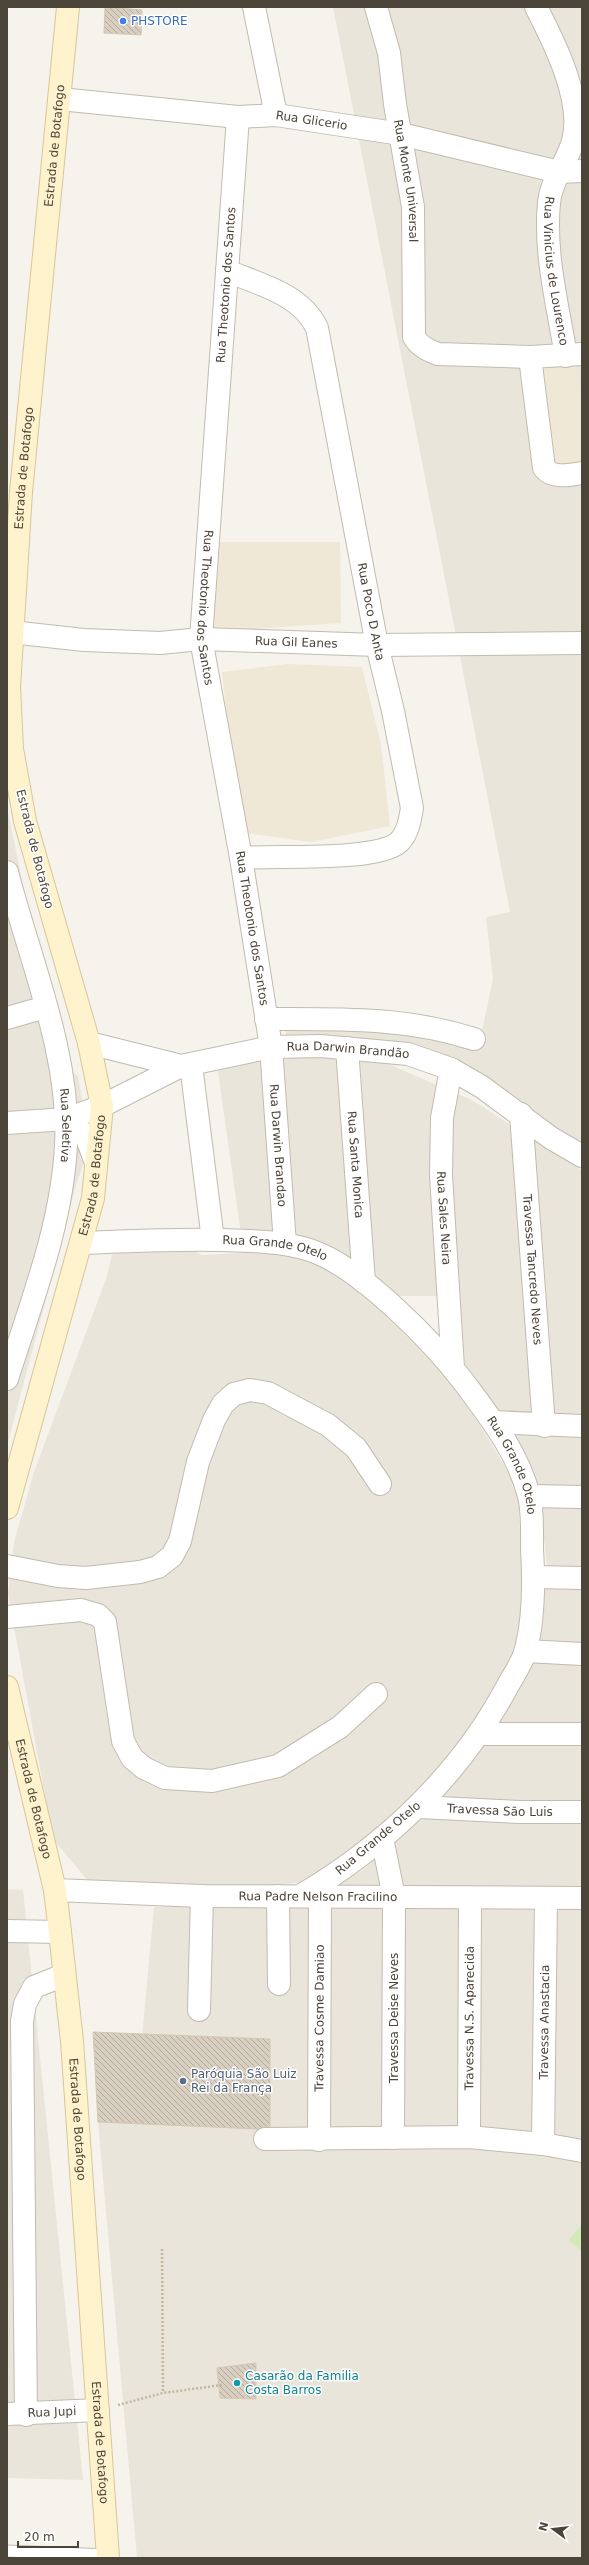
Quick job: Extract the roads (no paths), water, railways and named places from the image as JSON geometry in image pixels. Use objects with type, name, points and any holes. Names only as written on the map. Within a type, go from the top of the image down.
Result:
[{"type":"main road","name":"Estrada de Botafogo","points":[[7,1508],[25,1437],[82,1243],[93,1198],[102,1106],[90,1043],[25,821],[12,749],[9,687],[11,632],[21,492],[68,7]]},
{"type":"main road","name":"Estrada de Botafogo","points":[[7,1687],[55,1890],[60,1932],[72,2041],[108,2556]]},
{"type":"street","points":[[254,7],[276,115]]},
{"type":"street","name":"Rua Monte Universal","points":[[376,7],[389,53],[413,207],[414,337],[429,351],[450,355],[530,357]]},
{"type":"street","name":"Rua Vinicius de Lourenco","points":[[536,7],[551,36],[576,112],[573,142],[551,190],[548,230],[577,357]]},
{"type":"street","name":"Rua Glicerio","points":[[60,98],[238,117],[276,115],[401,134],[559,172],[582,171]]},
{"type":"street","name":"Rua Theotonio dos Santos","points":[[238,117],[202,639],[241,858],[271,1047]]},
{"type":"street","name":"Rua Poco D Anta","points":[[227,271],[292,299],[312,316],[317,328],[377,645],[410,791],[412,808],[410,824],[405,833],[398,842],[381,852],[346,856],[270,856],[241,858]]},
{"type":"street","points":[[577,357],[530,357],[544,468],[550,474],[559,476],[582,473]]},
{"type":"street","points":[[7,515],[21,492]]},
{"type":"street","name":"Rua Gil Eanes","points":[[11,632],[92,640],[160,643],[202,639],[377,645],[582,643]]},
{"type":"street","name":"Rua Seletiva","points":[[7,872],[13,922],[46,1008],[59,1063],[66,1119],[62,1193],[7,1379]]},
{"type":"street","points":[[7,1018],[46,1008]]},
{"type":"street","points":[[266,1019],[335,1019],[413,1023],[474,1039]]},
{"type":"street","name":"Rua Darwin Brandão","points":[[90,1043],[186,1065],[271,1047],[347,1048],[408,1054],[451,1069],[521,1114],[551,1138],[582,1156]]},
{"type":"street","name":"Rua Darwin Brandao","points":[[271,1047],[286,1244]]},
{"type":"street","name":"Rua Santa Monica","points":[[347,1048],[364,1282]]},
{"type":"street","points":[[7,1123],[66,1119],[102,1106],[186,1065],[213,1240]]},
{"type":"street","name":"Rua Sales Neira","points":[[451,1069],[442,1118],[441,1175],[452,1368]]},
{"type":"street","name":"Travessa Tancredo Neves","points":[[521,1114],[544,1426]]},
{"type":"street","points":[[66,1119],[86,1136],[96,1163]]},
{"type":"street","name":"Rua Grande Otelo","points":[[82,1243],[213,1240],[286,1244],[321,1255],[364,1282],[431,1344],[452,1368],[494,1422],[515,1460],[529,1496],[534,1577],[526,1651],[480,1734],[419,1807],[310,1896]]},
{"type":"street","points":[[7,1566],[58,1576],[86,1578],[140,1572],[158,1567],[172,1556],[180,1540],[198,1462],[214,1420],[223,1404],[234,1394],[250,1390],[268,1393],[328,1425],[356,1448],[380,1484]]},
{"type":"street","points":[[494,1422],[544,1426],[582,1426]]},
{"type":"street","points":[[529,1496],[582,1497]]},
{"type":"street","points":[[534,1577],[582,1578]]},
{"type":"street","points":[[7,1617],[81,1610],[98,1615],[105,1622],[123,1741],[132,1758],[144,1768],[165,1778],[212,1781],[278,1766],[340,1727],[376,1694]]},
{"type":"street","points":[[526,1651],[582,1654]]},
{"type":"street","points":[[480,1734],[582,1734]]},
{"type":"street","name":"Travessa Sāo Luis","points":[[419,1807],[520,1812],[582,1812]]},
{"type":"street","name":"Travessa Deise Neves","points":[[382,1838],[394,1897],[393,2138]]},
{"type":"street","name":"Rua Padre Nelson Fracilino","points":[[55,1890],[202,1896],[582,1898]]},
{"type":"street","points":[[199,2010],[202,1896]]},
{"type":"street","points":[[278,1896],[279,1984]]},
{"type":"street","name":"Travessa Cosme Damiao","points":[[310,1896],[319,2140]]},
{"type":"street","name":"Travessa N.S. Aparecida","points":[[469,2137],[470,1898]]},
{"type":"street","name":"Travessa Anastacia","points":[[543,2144],[546,1899]]},
{"type":"street","points":[[7,1931],[60,1932]]},
{"type":"street","points":[[16,2415],[22,2021],[25,2004],[34,1987],[64,1975]]},
{"type":"street","points":[[265,2140],[469,2137],[543,2144],[582,2151]]},
{"type":"street","name":"Rua Jupi","points":[[16,2415],[98,2410]]},
{"type":"lane","points":[[7,2551],[108,2556]]},
{"type":"place","name":"PHSTORE","points":[[123,21]]},
{"type":"place","name":"Paróquia São Luiz Rei da França","points":[[183,2081]]},
{"type":"place","name":"Casarão da Familia Costa Barros","points":[[237,2383]]}]
